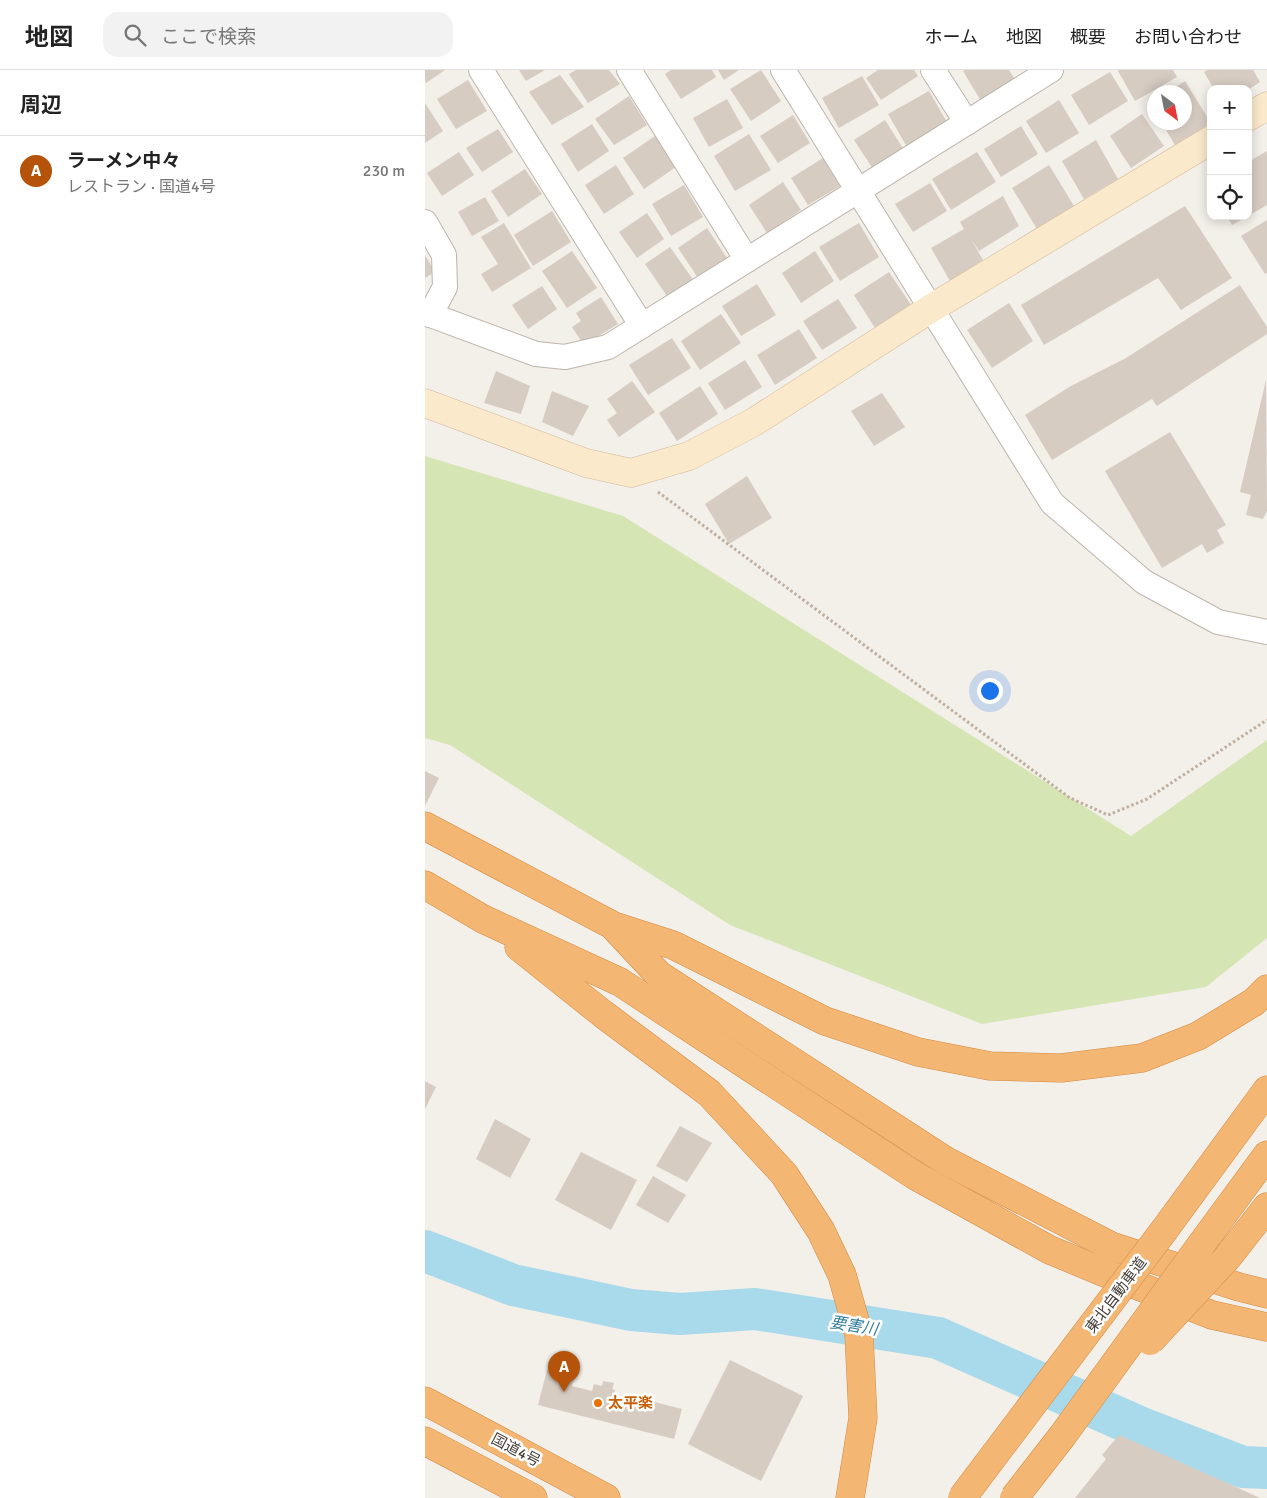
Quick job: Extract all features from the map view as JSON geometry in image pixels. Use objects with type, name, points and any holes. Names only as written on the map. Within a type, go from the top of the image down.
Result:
[{"type":"highway","points":[[425,826],[614,926],[673,946],[825,1021],[918,1052],[990,1066],[1061,1068],[1142,1058],[1198,1036],[1254,1002],[1267,989]]},
{"type":"highway","points":[[425,885],[483,919],[620,982],[914,1175],[1050,1250],[1212,1315],[1267,1327]]},
{"type":"highway","points":[[483,919],[603,1014],[709,1093],[784,1174],[821,1231],[842,1275],[859,1335],[863,1418],[850,1498]]},
{"type":"highway","points":[[614,926],[659,975],[946,1161],[1111,1246],[1239,1287],[1267,1294]]},
{"type":"highway","name":"東北自動車道","points":[[962,1498],[1165,1229],[1267,1090]]},
{"type":"highway","points":[[1014,1498],[1063,1435],[1267,1155]]},
{"type":"highway","points":[[1063,1435],[1227,1258],[1267,1207]]},
{"type":"highway","name":"国道4号","points":[[425,1401],[606,1498]]},
{"type":"highway","points":[[425,1441],[533,1498]]},
{"type":"street","points":[[481,70],[642,326]]},
{"type":"street","points":[[629,70],[747,260]]},
{"type":"street","points":[[783,70],[1052,503],[1144,582],[1218,622],[1267,632]]},
{"type":"street","points":[[933,70],[967,123]]},
{"type":"street","points":[[425,222],[444,255],[445,287],[427,314],[536,354],[565,357],[607,347],[1051,70]]},
{"type":"street","points":[[1252,115],[1267,106]]},
{"type":"street","points":[[425,403],[586,463],[631,473],[689,456],[754,422],[930,309],[1207,142]]},
{"type":"path","points":[[631,473],[1070,798],[1108,815],[1147,799],[1267,720]]},
{"type":"green space","points":[[425,456],[623,516],[1131,836],[1267,740],[1267,938],[1206,987],[982,1024],[730,925],[450,745],[425,738]]},
{"type":"building","points":[[425,70],[445,70],[426,83]]},
{"type":"building","points":[[519,70],[545,70],[526,81]]},
{"type":"building","points":[[576,70],[609,70],[620,84],[588,103],[569,74]]},
{"type":"building","points":[[671,70],[712,70],[716,77],[681,99],[665,74]]},
{"type":"building","points":[[718,70],[739,70],[724,80]]},
{"type":"building","points":[[761,70],[781,101],[751,121],[730,89]]},
{"type":"building","points":[[878,70],[914,70],[918,76],[881,100],[866,78]]},
{"type":"building","points":[[1009,70],[1016,81],[981,101],[963,71]]},
{"type":"building","points":[[1173,70],[1177,77],[1163,85],[1147,85],[1147,94],[1135,101],[1118,71]]},
{"type":"building","points":[[1207,70],[1253,70],[1260,82],[1252,87],[1252,85],[1212,85],[1204,72]]},
{"type":"building","points":[[1110,72],[1128,101],[1089,125],[1071,95]]},
{"type":"building","points":[[560,75],[584,107],[552,125],[529,92]]},
{"type":"building","points":[[862,76],[879,105],[839,128],[822,98]]},
{"type":"building","points":[[468,80],[487,111],[456,129],[437,99]]},
{"type":"building","points":[[1185,81],[1187,85],[1179,85]]},
{"type":"building","points":[[929,91],[948,124],[907,147],[888,114]]},
{"type":"building","points":[[1192,92],[1207,117],[1207,125],[1175,145],[1166,130],[1192,130]]},
{"type":"building","points":[[629,96],[647,125],[614,145],[595,119]]},
{"type":"building","points":[[727,99],[743,128],[709,147],[693,118]]},
{"type":"building","points":[[1059,100],[1079,133],[1046,153],[1026,121]]},
{"type":"building","points":[[425,103],[443,131],[425,143]]},
{"type":"building","points":[[1142,114],[1147,121],[1147,130],[1153,130],[1164,146],[1131,168],[1110,136]]},
{"type":"building","points":[[793,115],[810,143],[778,163],[760,136]]},
{"type":"building","points":[[885,120],[906,153],[875,172],[854,140]]},
{"type":"building","points":[[592,124],[609,151],[578,172],[561,144]]},
{"type":"building","points":[[1021,126],[1038,154],[1001,177],[984,149]]},
{"type":"building","points":[[498,129],[513,152],[482,172],[466,148]]},
{"type":"building","points":[[749,134],[771,170],[735,191],[714,156]]},
{"type":"building","points":[[655,136],[676,167],[644,189],[623,158]]},
{"type":"building","points":[[1096,140],[1118,179],[1084,199],[1062,161]]},
{"type":"building","points":[[1267,151],[1267,205],[1252,214],[1252,175],[1252,160]]},
{"type":"building","points":[[459,152],[474,175],[442,196],[427,173]]},
{"type":"building","points":[[977,152],[996,182],[951,210],[932,179]]},
{"type":"building","points":[[823,158],[840,186],[808,205],[791,178]]},
{"type":"building","points":[[616,165],[634,194],[604,214],[585,185]]},
{"type":"building","points":[[1049,165],[1074,206],[1037,229],[1012,188]]},
{"type":"building","points":[[525,169],[542,194],[508,217],[491,191]]},
{"type":"building","points":[[783,182],[801,210],[767,233],[749,205]]},
{"type":"building","points":[[930,183],[947,211],[913,232],[895,204]]},
{"type":"building","points":[[684,185],[703,217],[671,236],[652,204]]},
{"type":"building","points":[[1003,196],[1019,226],[979,251],[971,239],[983,260],[950,281],[931,248],[964,229],[960,222]]},
{"type":"building","points":[[485,197],[499,221],[472,236],[458,212]]},
{"type":"building","points":[[1185,206],[1232,278],[1181,310],[1158,278],[1044,345],[1021,305]]},
{"type":"building","points":[[552,211],[571,242],[533,266],[514,235]]},
{"type":"building","points":[[647,213],[664,239],[637,258],[619,232]]},
{"type":"building","points":[[1229,220],[1240,220],[1232,225]]},
{"type":"building","points":[[1267,220],[1267,273],[1265,274],[1241,236]]},
{"type":"building","points":[[504,223],[531,268],[492,292],[481,274],[498,264],[481,237]]},
{"type":"building","points":[[859,223],[879,257],[840,281],[819,247]]},
{"type":"building","points":[[707,228],[727,258],[698,278],[678,248]]},
{"type":"building","points":[[670,247],[694,281],[669,299],[645,264]]},
{"type":"building","points":[[572,251],[597,288],[567,308],[542,271]]},
{"type":"building","points":[[815,251],[834,281],[801,303],[782,273]]},
{"type":"building","points":[[425,255],[435,272],[425,278]]},
{"type":"building","points":[[889,272],[911,305],[875,328],[854,295]]},
{"type":"building","points":[[757,284],[776,315],[741,336],[722,306]]},
{"type":"building","points":[[1240,285],[1267,327],[1267,334],[1157,406],[1152,399],[1052,460],[1025,415],[1071,386],[1126,358]]},
{"type":"building","points":[[542,286],[557,309],[528,329],[512,305]]},
{"type":"building","points":[[601,297],[618,324],[584,345],[572,327],[581,321],[576,313]]},
{"type":"building","points":[[838,299],[857,328],[822,350],[803,321]]},
{"type":"building","points":[[1009,303],[1033,341],[992,368],[967,330]]},
{"type":"building","points":[[721,314],[741,343],[700,370],[681,341]]},
{"type":"building","points":[[799,329],[817,358],[775,385],[757,355]]},
{"type":"building","points":[[672,338],[691,368],[648,395],[629,365]]},
{"type":"building","points":[[745,360],[762,387],[725,410],[708,383]]},
{"type":"building","points":[[496,371],[530,386],[521,414],[484,403]]},
{"type":"building","points":[[1266,380],[1267,511],[1263,519],[1246,515],[1251,495],[1240,492]]},
{"type":"building","points":[[632,381],[655,412],[619,437],[607,420],[617,413],[607,399]]},
{"type":"building","points":[[700,386],[718,414],[677,441],[659,413]]},
{"type":"building","points":[[552,391],[589,406],[573,436],[542,422]]},
{"type":"building","points":[[882,393],[905,427],[874,446],[851,411]]},
{"type":"building","points":[[1170,432],[1226,525],[1217,530],[1224,543],[1207,553],[1202,544],[1162,568],[1105,471]]},
{"type":"building","points":[[747,476],[772,518],[729,544],[705,504]]},
{"type":"building","points":[[425,771],[439,778],[425,806]]},
{"type":"building","points":[[425,1081],[436,1087],[425,1109]]},
{"type":"building","points":[[495,1119],[531,1139],[510,1178],[476,1159]]},
{"type":"building","points":[[680,1126],[712,1143],[687,1182],[656,1166]]},
{"type":"building","points":[[581,1152],[637,1180],[611,1230],[555,1200]]},
{"type":"building","points":[[653,1176],[686,1195],[668,1223],[636,1205]]},
{"type":"building","points":[[730,1360],[803,1396],[761,1481],[688,1444]]},
{"type":"building","points":[[547,1370],[574,1377],[572,1386],[592,1391],[594,1384],[602,1386],[603,1381],[614,1383],[612,1389],[615,1390],[613,1400],[637,1407],[639,1398],[682,1409],[674,1439],[538,1405]]},
{"type":"building","points":[[1119,1435],[1260,1498],[1075,1498],[1106,1459],[1102,1455]]},
{"type":"waterway","name":"要害川","points":[[425,1251],[513,1285],[631,1310],[680,1314],[755,1309],[938,1338],[1139,1427],[1243,1467],[1267,1468]]},
{"type":"place","name":"ラーメン中々","points":[[564,1392]]},
{"type":"place","name":"太平楽","points":[[598,1403]]}]
